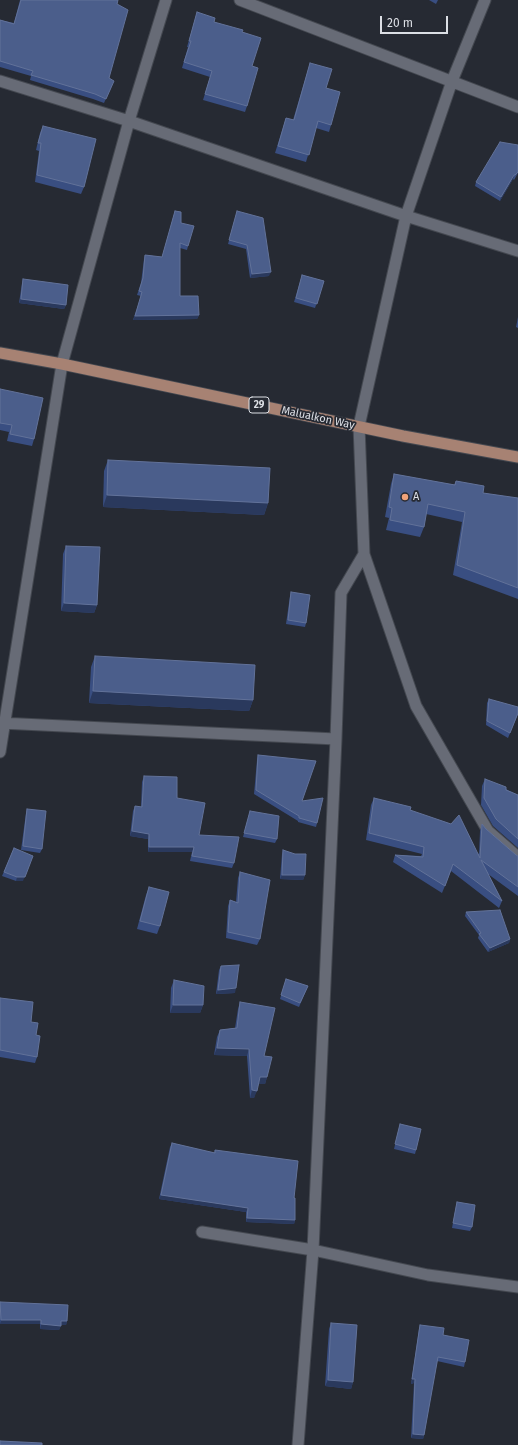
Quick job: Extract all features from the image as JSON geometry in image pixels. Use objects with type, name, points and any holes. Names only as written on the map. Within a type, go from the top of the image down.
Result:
[{"type":"main road","name":"Malualkon Way","points":[[0,353],[62,364],[404,436],[518,458]]},
{"type":"street","points":[[0,752],[3,723],[62,364],[129,121],[166,0]]},
{"type":"street","points":[[240,0],[518,106]]},
{"type":"street","points":[[485,0],[452,81],[406,216],[359,426],[364,554],[416,706],[488,831],[518,857]]},
{"type":"street","points":[[0,81],[129,121],[406,216],[518,251]]},
{"type":"street","points":[[298,1445],[313,1250],[336,739],[341,593],[364,554]]},
{"type":"street","points":[[3,723],[336,739]]},
{"type":"street","points":[[202,1232],[313,1250],[428,1275],[518,1287]]},
{"type":"building","points":[[21,0],[118,0],[117,4],[128,10],[109,78],[114,81],[106,99],[95,94],[31,75],[33,71],[0,61],[0,20],[14,24]]},
{"type":"building","points":[[197,12],[215,18],[214,22],[243,30],[242,32],[261,38],[252,66],[258,68],[247,106],[205,94],[212,71],[184,62],[191,41],[189,41]]},
{"type":"building","points":[[310,63],[332,69],[326,88],[340,92],[331,125],[318,121],[309,155],[278,146],[286,118],[294,120]]},
{"type":"building","points":[[43,126],[96,139],[84,187],[37,175],[41,143],[38,143]]},
{"type":"building","points":[[500,142],[518,145],[518,172],[514,175],[501,197],[476,182]]},
{"type":"building","points":[[175,211],[181,212],[181,223],[194,226],[188,246],[180,243],[180,296],[198,296],[199,315],[135,316],[142,292],[139,291],[143,278],[145,255],[162,257]]},
{"type":"building","points":[[237,211],[263,218],[271,272],[252,274],[247,245],[229,240]]},
{"type":"building","points":[[302,275],[324,281],[317,304],[296,298]]},
{"type":"building","points":[[23,279],[68,285],[66,305],[21,299]]},
{"type":"building","points":[[0,389],[43,398],[34,439],[10,434],[12,425],[0,423]]},
{"type":"building","points":[[108,460],[270,468],[268,503],[107,495]]},
{"type":"building","points":[[394,474],[455,485],[456,481],[484,486],[483,493],[518,498],[518,588],[457,565],[465,512],[428,504],[424,527],[390,520],[392,508],[389,507]]},
{"type":"building","points":[[66,546],[100,547],[97,605],[64,603]]},
{"type":"building","points":[[291,592],[310,595],[306,623],[288,620]]},
{"type":"building","points":[[95,656],[255,665],[253,700],[93,691]]},
{"type":"building","points":[[489,699],[518,707],[518,713],[510,733],[487,721]]},
{"type":"building","points":[[258,755],[316,761],[302,801],[323,798],[317,823],[299,818],[299,816],[256,790]]},
{"type":"building","points":[[144,776],[177,777],[177,798],[205,803],[199,835],[239,837],[234,863],[192,856],[194,847],[149,847],[149,834],[132,831],[135,806],[142,807]]},
{"type":"building","points":[[485,779],[506,787],[506,790],[518,795],[518,839],[496,819],[484,798]]},
{"type":"building","points":[[374,798],[411,807],[410,810],[451,824],[459,815],[480,858],[482,824],[518,856],[518,887],[481,860],[502,901],[453,864],[445,886],[395,855],[423,857],[424,847],[369,833]]},
{"type":"building","points":[[27,809],[46,811],[42,849],[23,846]]},
{"type":"building","points":[[250,811],[279,816],[277,839],[244,833]]},
{"type":"building","points":[[14,848],[33,856],[25,877],[17,877],[4,872]]},
{"type":"building","points":[[283,850],[295,854],[306,854],[305,875],[282,875]]},
{"type":"building","points":[[240,872],[270,880],[260,939],[228,932],[230,900],[238,903]]},
{"type":"building","points":[[149,887],[169,892],[160,926],[140,921]]},
{"type":"building","points":[[500,910],[510,939],[490,948],[479,934],[481,933],[466,912]]},
{"type":"building","points":[[239,965],[236,988],[218,990],[221,966]]},
{"type":"building","points":[[286,979],[308,986],[300,1003],[281,995]]},
{"type":"building","points":[[174,980],[204,986],[203,1005],[173,1005]]},
{"type":"building","points":[[0,998],[33,1002],[31,1022],[38,1023],[36,1035],[40,1036],[37,1057],[0,1050]]},
{"type":"building","points":[[240,1002],[275,1008],[264,1056],[272,1057],[267,1077],[260,1077],[257,1091],[252,1090],[249,1049],[217,1048],[220,1030],[237,1028]]},
{"type":"building","points":[[400,1124],[421,1129],[416,1150],[395,1144]]},
{"type":"building","points":[[172,1143],[215,1153],[215,1150],[298,1161],[294,1198],[295,1220],[247,1218],[248,1208],[161,1195]]},
{"type":"building","points":[[457,1202],[475,1205],[472,1227],[453,1223]]},
{"type":"building","points":[[0,1302],[68,1305],[67,1321],[61,1321],[61,1326],[41,1324],[41,1320],[1,1320]]},
{"type":"building","points":[[331,1323],[357,1325],[353,1382],[328,1380]]},
{"type":"building","points":[[420,1325],[444,1328],[443,1335],[469,1340],[465,1362],[438,1357],[424,1435],[413,1434],[415,1379],[412,1379]]},
{"type":"building","points":[[0,1441],[42,1443],[42,1445],[0,1445]]},
{"type":"place","name":"A","points":[[405,497]]}]
